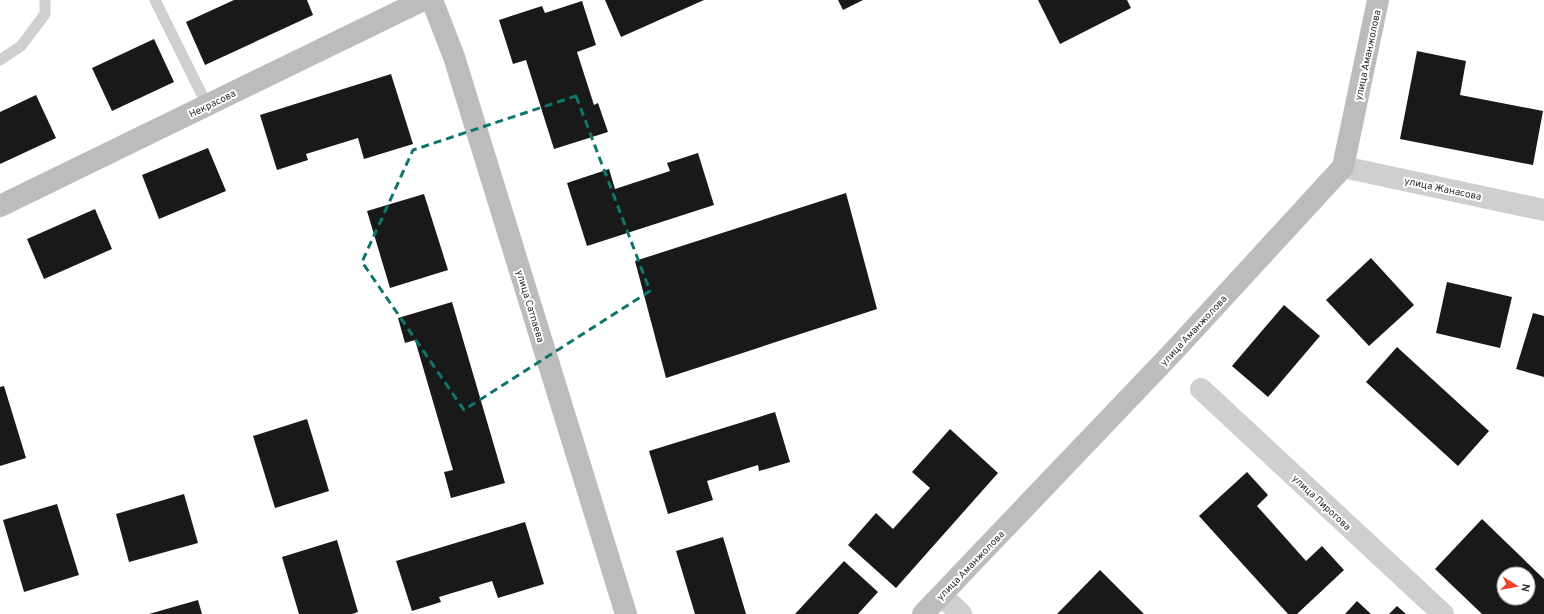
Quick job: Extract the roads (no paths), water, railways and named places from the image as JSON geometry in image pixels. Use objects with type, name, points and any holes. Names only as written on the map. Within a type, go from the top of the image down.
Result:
[{"type":"street","name":"Некрасова","points":[[0,206],[423,0]]},
{"type":"street","name":"улица Сатпаева","points":[[432,0],[454,56],[626,614]]},
{"type":"street","name":"улица Аманжолова","points":[[922,614],[942,596],[1172,353],[1343,167],[1378,0]]},
{"type":"street","name":"улица Жанасова","points":[[1343,167],[1544,210]]},
{"type":"street","name":"улица Пирогова","points":[[1202,389],[1443,614]]},
{"type":"street","points":[[942,596],[960,614]]},
{"type":"lane","points":[[0,60],[21,46],[45,14],[45,0]]},
{"type":"lane","points":[[155,0],[207,105]]}]
